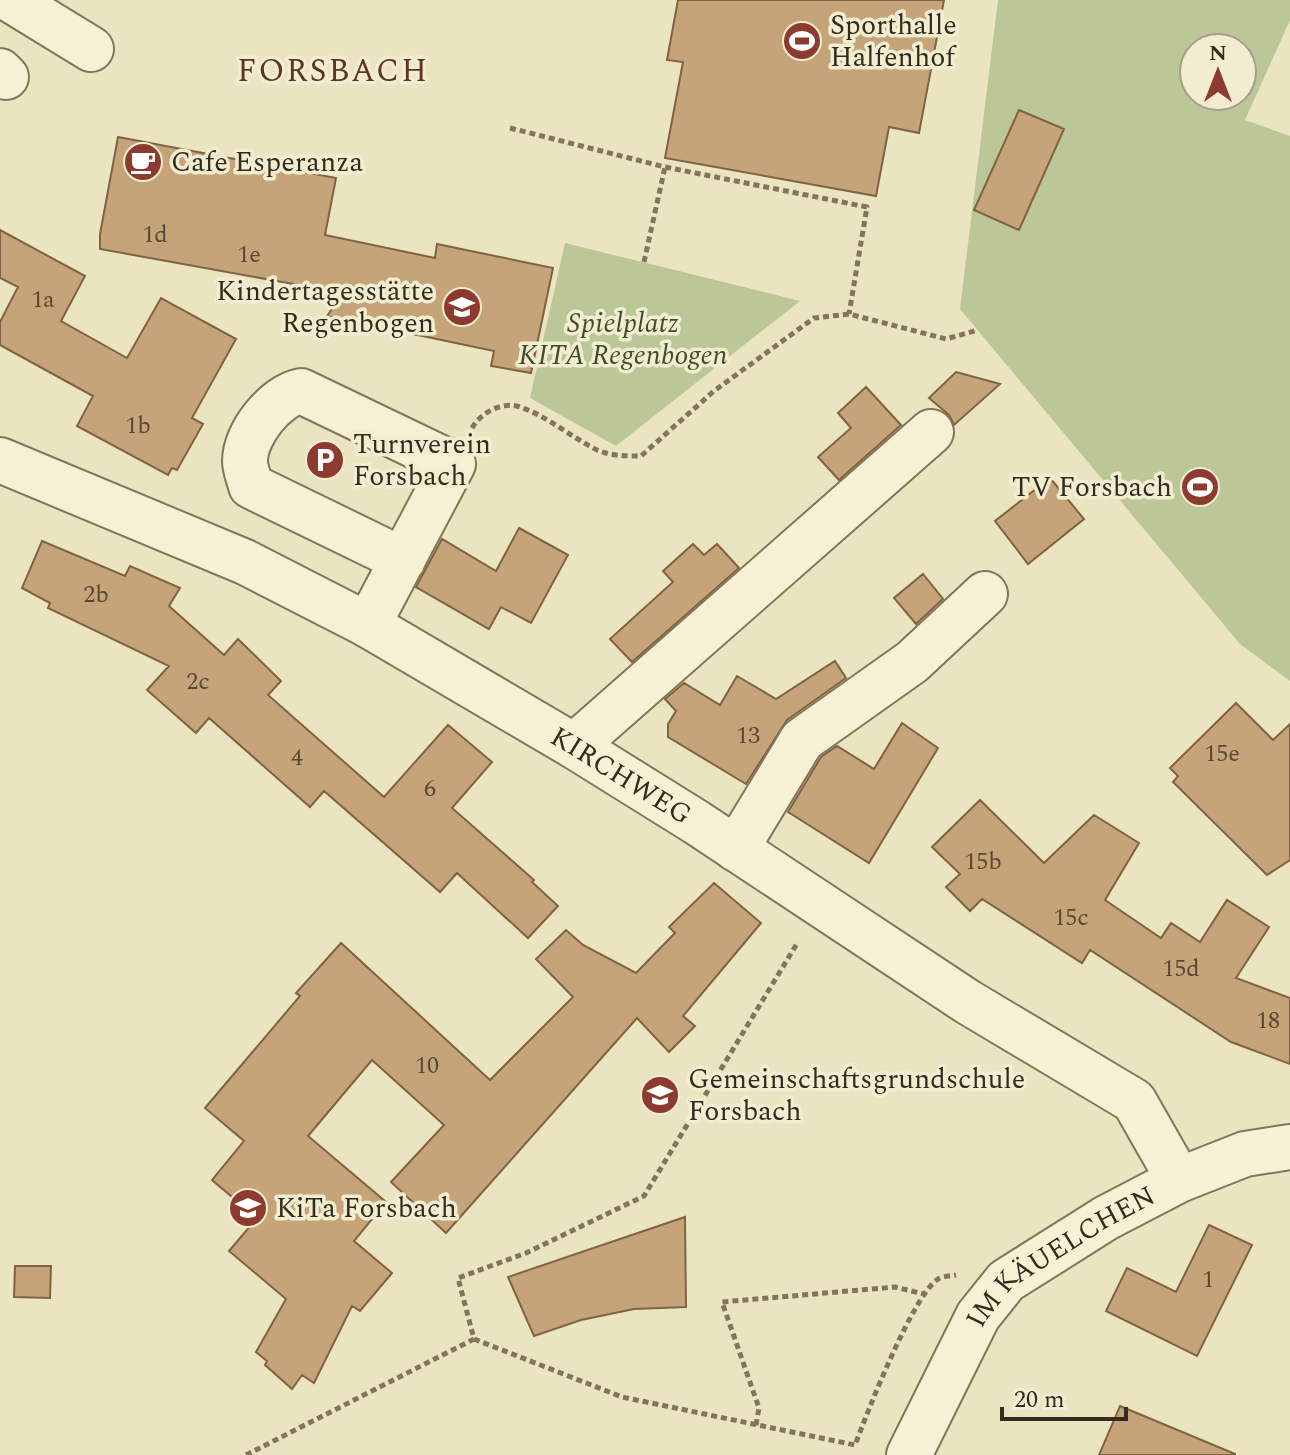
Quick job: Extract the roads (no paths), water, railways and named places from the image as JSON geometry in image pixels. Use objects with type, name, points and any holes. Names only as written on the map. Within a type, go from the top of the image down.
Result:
[{"type":"street","points":[[11,0],[91,49]]},
{"type":"street","points":[[368,625],[403,560],[453,464],[301,391],[290,393],[274,403],[252,437],[245,460],[251,486],[403,560]]},
{"type":"street","points":[[574,746],[931,432]]},
{"type":"street","name":"KIRCHWEG","points":[[0,460],[245,562],[368,625],[574,746],[968,1002],[1134,1101],[1179,1180]]},
{"type":"street","points":[[736,849],[802,740],[912,662],[985,594]]},
{"type":"street","name":"IM KÄUELCHEN","points":[[909,1455],[978,1316],[1006,1281],[1106,1218],[1179,1180],[1245,1154],[1290,1147]]},
{"type":"place","name":"Sporthalle Halfenhof","points":[[802,41]]},
{"type":"place","name":"Cafe Esperanza","points":[[143,162]]},
{"type":"place","name":"Kindertagesstätte Regenbogen","points":[[462,307]]},
{"type":"place","name":"Turnverein Forsbach","points":[[325,460]]},
{"type":"place","name":"TV Forsbach","points":[[1200,487]]},
{"type":"place","name":"Gemeinschaftsgrundschule Forsbach","points":[[660,1095]]},
{"type":"place","name":"KiTa Forsbach","points":[[248,1208]]},
{"type":"district","name":"FORSBACH","points":[[333,71]]},
{"type":"park label","name":"Spielplatz KITA Regenbogen","points":[[623,339]]}]
